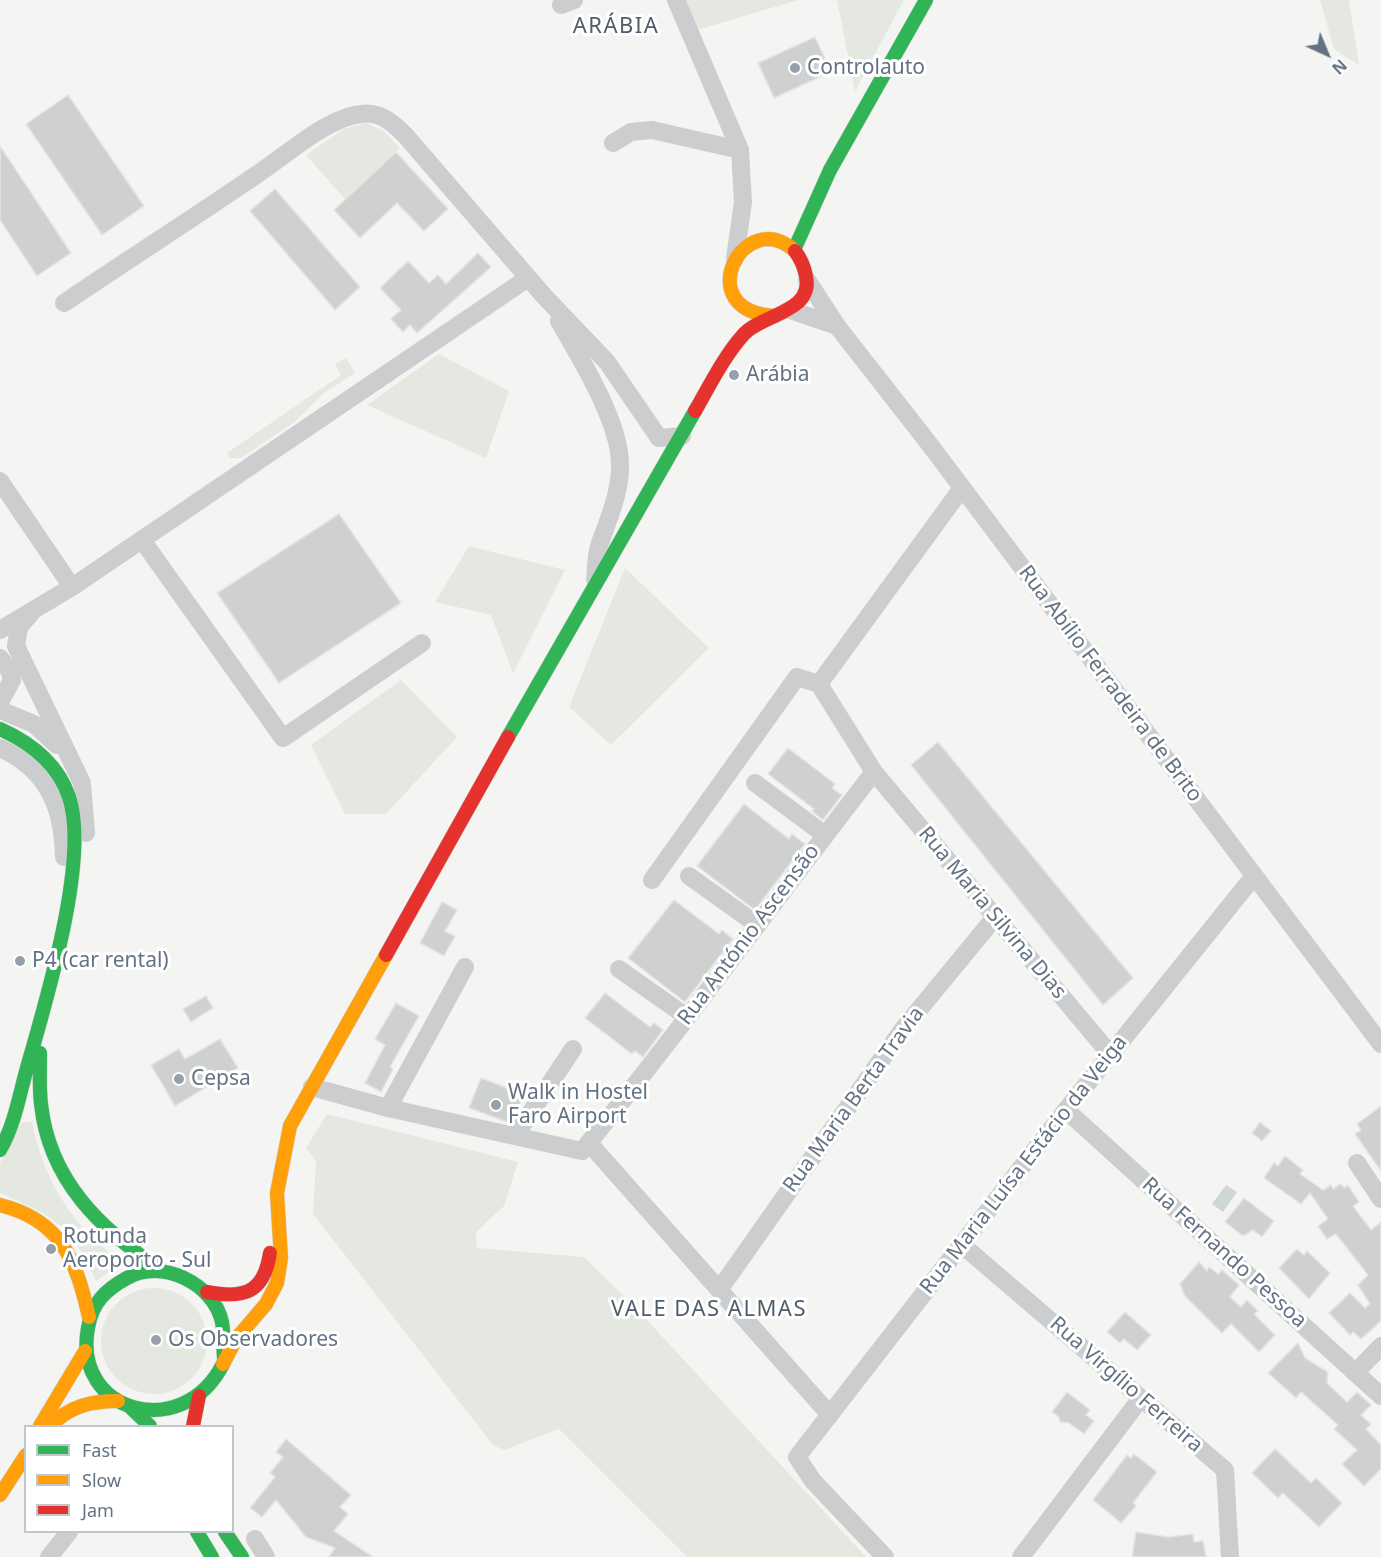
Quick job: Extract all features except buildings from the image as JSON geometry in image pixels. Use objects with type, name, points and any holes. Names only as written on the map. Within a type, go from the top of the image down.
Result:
[{"type":"street","points":[[676,0],[740,150],[743,202],[735,258],[729,278],[734,298],[737,342]]},
{"type":"street","points":[[794,250],[830,170],[926,0]]},
{"type":"street","points":[[64,303],[296,146],[346,117],[363,113],[378,115],[392,122],[405,135],[544,296],[608,362],[659,438],[682,436]]},
{"type":"street","points":[[614,143],[631,132],[652,130],[740,150]]},
{"type":"street","points":[[795,214],[830,170]]},
{"type":"street","points":[[51,1425],[61,1415],[82,1403],[124,1404],[148,1411],[184,1406],[210,1385],[240,1334],[273,1296],[282,1258],[277,1188],[286,1139],[312,1088],[594,589],[737,342],[755,325],[783,313],[801,297],[807,280],[801,259],[794,250],[748,217],[743,202]]},
{"type":"street","points":[[735,258],[752,243],[773,237]]},
{"type":"street","points":[[0,630],[72,587],[528,278]]},
{"type":"street","name":"Rua Abílio Ferradeira de Brito","points":[[807,280],[837,326],[962,488],[1381,1044]]},
{"type":"street","points":[[544,296],[590,374],[618,449],[619,475],[607,527],[599,544],[594,589]]},
{"type":"street","points":[[734,298],[747,312],[766,317],[783,313],[837,326]]},
{"type":"street","points":[[0,481],[72,587]]},
{"type":"street","points":[[819,684],[962,488]]},
{"type":"street","points":[[142,540],[283,738],[422,643]]},
{"type":"street","points":[[32,612],[19,627],[16,646],[82,783],[86,826],[85,850],[66,907]]},
{"type":"street","points":[[0,658],[9,670],[12,680],[0,702]]},
{"type":"street","points":[[652,880],[797,676],[819,684],[874,772]]},
{"type":"street","points":[[0,710],[34,724],[48,734],[70,759]]},
{"type":"street","points":[[0,729],[17,736],[43,755],[67,790],[75,826],[76,851],[40,1029],[28,1062],[17,1111],[0,1150]]},
{"type":"street","points":[[0,748],[28,765],[54,798],[64,848],[66,907]]},
{"type":"street","name":"Rua António Ascensão","points":[[590,1143],[640,1081],[756,924],[874,772]]},
{"type":"street","name":"Rua Maria Silvina Dias","points":[[874,772],[1110,1054]]},
{"type":"street","points":[[755,783],[825,835]]},
{"type":"street","points":[[689,876],[756,924]]},
{"type":"street","name":"Rua Maria Luísa Estácio da Veiga","points":[[885,1557],[813,1481],[798,1457],[1066,1110],[1254,876]]},
{"type":"street","name":"Rua Maria Berta Travia","points":[[719,1290],[903,1029],[996,916]]},
{"type":"street","points":[[388,1108],[465,967]]},
{"type":"street","points":[[619,969],[687,1017]]},
{"type":"street","points":[[40,1029],[41,1111],[59,1167],[74,1196],[102,1228],[161,1270]]},
{"type":"street","points":[[515,1136],[573,1049]]},
{"type":"street","points":[[312,1088],[388,1108],[582,1151],[590,1143],[831,1415]]},
{"type":"street","name":"Rua Fernando Pessoa","points":[[1066,1110],[1381,1396]]},
{"type":"street","points":[[1357,1163],[1381,1200]]},
{"type":"street","points":[[0,1205],[28,1214],[45,1225],[69,1251],[89,1317]]},
{"type":"street","points":[[207,1292],[225,1296],[241,1295],[254,1289],[264,1278],[269,1265],[278,1218]]},
{"type":"street","name":"Rua Virgílio Ferreira","points":[[961,1244],[1225,1470],[1230,1557]]},
{"type":"street","points":[[149,1425],[97,1380],[86,1351],[85,1334],[89,1317],[100,1297],[117,1281],[138,1272],[161,1270],[193,1281],[207,1292],[217,1306],[224,1323],[226,1340],[224,1358]]},
{"type":"street","points":[[1355,1373],[1381,1346]]},
{"type":"street","points":[[41,1425],[86,1351]]},
{"type":"street","points":[[192,1425],[199,1396]]},
{"type":"street","points":[[1021,1557],[1141,1398]]},
{"type":"street","points":[[0,1495],[24,1458]]},
{"type":"street","points":[[49,1557],[68,1533]]},
{"type":"street","points":[[183,1533],[198,1557]]},
{"type":"street","points":[[198,1533],[212,1557]]},
{"type":"street","points":[[226,1533],[242,1557]]},
{"type":"street","points":[[255,1539],[266,1557]]},
{"type":"shaded area","points":[[684,0],[798,0],[697,30]]},
{"type":"shaded area","points":[[837,0],[904,0],[855,91]]},
{"type":"shaded area","points":[[1320,0],[1349,0],[1359,65],[1334,49]]},
{"type":"shaded area","points":[[366,123],[384,131],[400,148],[345,199],[306,155],[344,129]]},
{"type":"shaded area","points":[[439,354],[509,391],[486,458],[367,405]]},
{"type":"shaded area","points":[[346,358],[355,373],[324,393],[293,423],[241,458],[230,458],[227,453],[341,375],[335,364]]},
{"type":"shaded area","points":[[469,546],[565,570],[513,673],[491,615],[435,602]]},
{"type":"shaded area","points":[[625,568],[709,648],[611,745],[569,707]]},
{"type":"shaded area","points":[[401,680],[457,737],[386,814],[345,814],[311,745]]},
{"type":"shaded area","points":[[327,1114],[518,1162],[504,1206],[476,1232],[477,1248],[584,1257],[634,1306],[866,1557],[687,1557],[559,1429],[504,1450],[493,1445],[313,1214],[316,1161],[306,1148]]},
{"type":"shaded area","points":[[22,1122],[32,1122],[44,1163],[63,1202],[90,1236],[124,1262],[96,1281],[78,1246],[69,1234],[35,1209],[0,1193],[0,1163]]},
{"type":"shaded area","points":[[1226,1185],[1237,1192],[1223,1212],[1212,1204]]},
{"type":"shaded area","points":[[154,1288],[174,1292],[192,1303],[203,1321],[207,1341],[203,1361],[192,1379],[174,1390],[154,1394],[134,1390],[116,1379],[105,1361],[101,1341],[105,1321],[116,1303],[134,1292]]},
{"type":"traffic: fast","points":[[794,250],[830,170],[926,0]]},
{"type":"traffic: fast","points":[[508,737],[695,411]]},
{"type":"traffic: fast","points":[[0,729],[33,748],[51,765],[69,797],[74,824],[74,856],[63,932],[16,1110],[0,1150]]},
{"type":"traffic: fast","points":[[40,1053],[40,1098],[46,1131],[66,1179],[98,1219],[161,1270]]},
{"type":"traffic: fast","points":[[223,1364],[205,1389],[183,1404],[158,1410],[134,1408],[113,1398],[97,1381],[88,1357],[90,1319],[101,1298],[112,1287],[127,1278],[155,1271],[170,1273],[198,1286],[217,1308],[223,1326],[224,1358]]},
{"type":"traffic: fast","points":[[130,1407],[149,1425]]},
{"type":"traffic: fast","points":[[198,1533],[212,1557]]},
{"type":"traffic: fast","points":[[226,1533],[242,1557]]},
{"type":"traffic: slow","points":[[775,316],[749,310],[735,298],[730,281],[733,264],[743,250],[758,241],[776,240],[795,251]]},
{"type":"traffic: slow","points":[[223,1364],[236,1339],[266,1304],[277,1283],[281,1258],[277,1193],[290,1126],[386,955]]},
{"type":"traffic: slow","points":[[0,1205],[21,1212],[52,1232],[71,1260],[89,1317]]},
{"type":"traffic: slow","points":[[41,1425],[85,1351]]},
{"type":"traffic: slow","points":[[51,1425],[65,1414],[81,1406],[118,1401]]},
{"type":"traffic: slow","points":[[0,1495],[24,1458]]},
{"type":"traffic: jam","points":[[695,411],[724,361],[744,334],[752,327],[795,305],[802,297],[806,288],[806,276],[795,251]]},
{"type":"traffic: jam","points":[[386,955],[508,737]]},
{"type":"traffic: jam","points":[[207,1292],[232,1294],[250,1290],[263,1277],[270,1253]]},
{"type":"traffic: jam","points":[[193,1425],[199,1396]]},
{"type":"place","name":"Controlauto","points":[[795,68]]},
{"type":"place","name":"Arábia","points":[[734,375]]},
{"type":"place","name":"P4 (car rental)","points":[[20,961]]},
{"type":"place","name":"Cepsa","points":[[179,1079]]},
{"type":"place","name":"Walk in Hostel Faro Airport","points":[[496,1105]]},
{"type":"place","name":"Rotunda Aeroporto - Sul","points":[[51,1249]]},
{"type":"place","name":"Os Observadores","points":[[156,1340]]},
{"type":"district","name":"ARÁBIA","points":[[616,27]]},
{"type":"district","name":"VALE DAS ALMAS","points":[[709,1310]]}]
